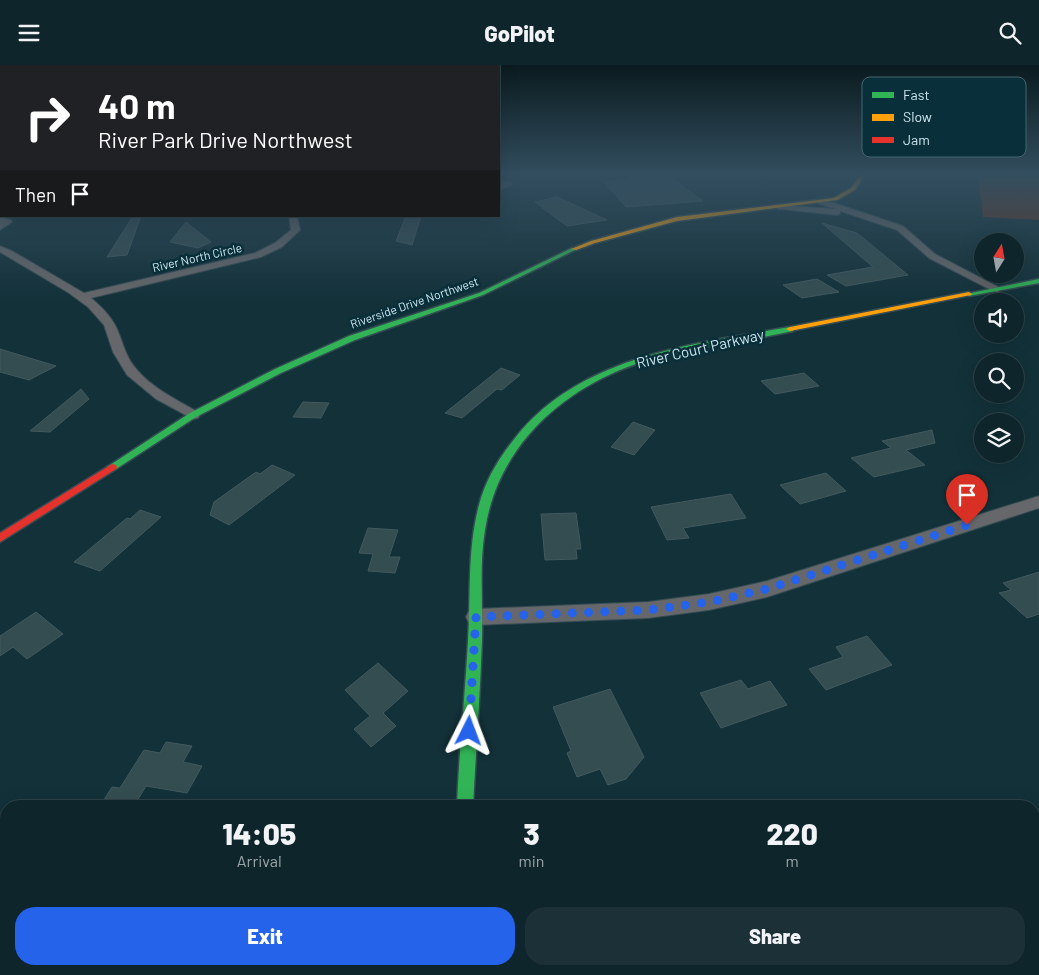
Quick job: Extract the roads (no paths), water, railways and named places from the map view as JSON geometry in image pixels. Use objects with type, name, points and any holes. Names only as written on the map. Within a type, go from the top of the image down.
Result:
[{"type":"street","name":"Riverside Drive Northwest","points":[[0,537],[194,415],[319,352],[352,338],[481,294],[576,248],[677,219],[699,216]]},
{"type":"street","points":[[865,216],[900,228],[932,257],[997,289]]},
{"type":"street","name":"River North Circle","points":[[82,297],[258,255],[275,248],[288,239],[296,230],[293,217]]},
{"type":"street","points":[[0,220],[8,222],[0,227]]},
{"type":"street","points":[[0,249],[82,297],[96,308],[107,321],[114,335],[119,353],[133,373],[159,396],[194,415]]},
{"type":"street","name":"River Court Parkway","points":[[465,800],[476,617],[476,555],[481,519],[492,483],[506,453],[528,427],[549,407],[577,388],[603,374],[673,351],[1039,281]]},
{"type":"street","points":[[476,617],[648,610],[710,602],[767,589],[1039,502]]}]
